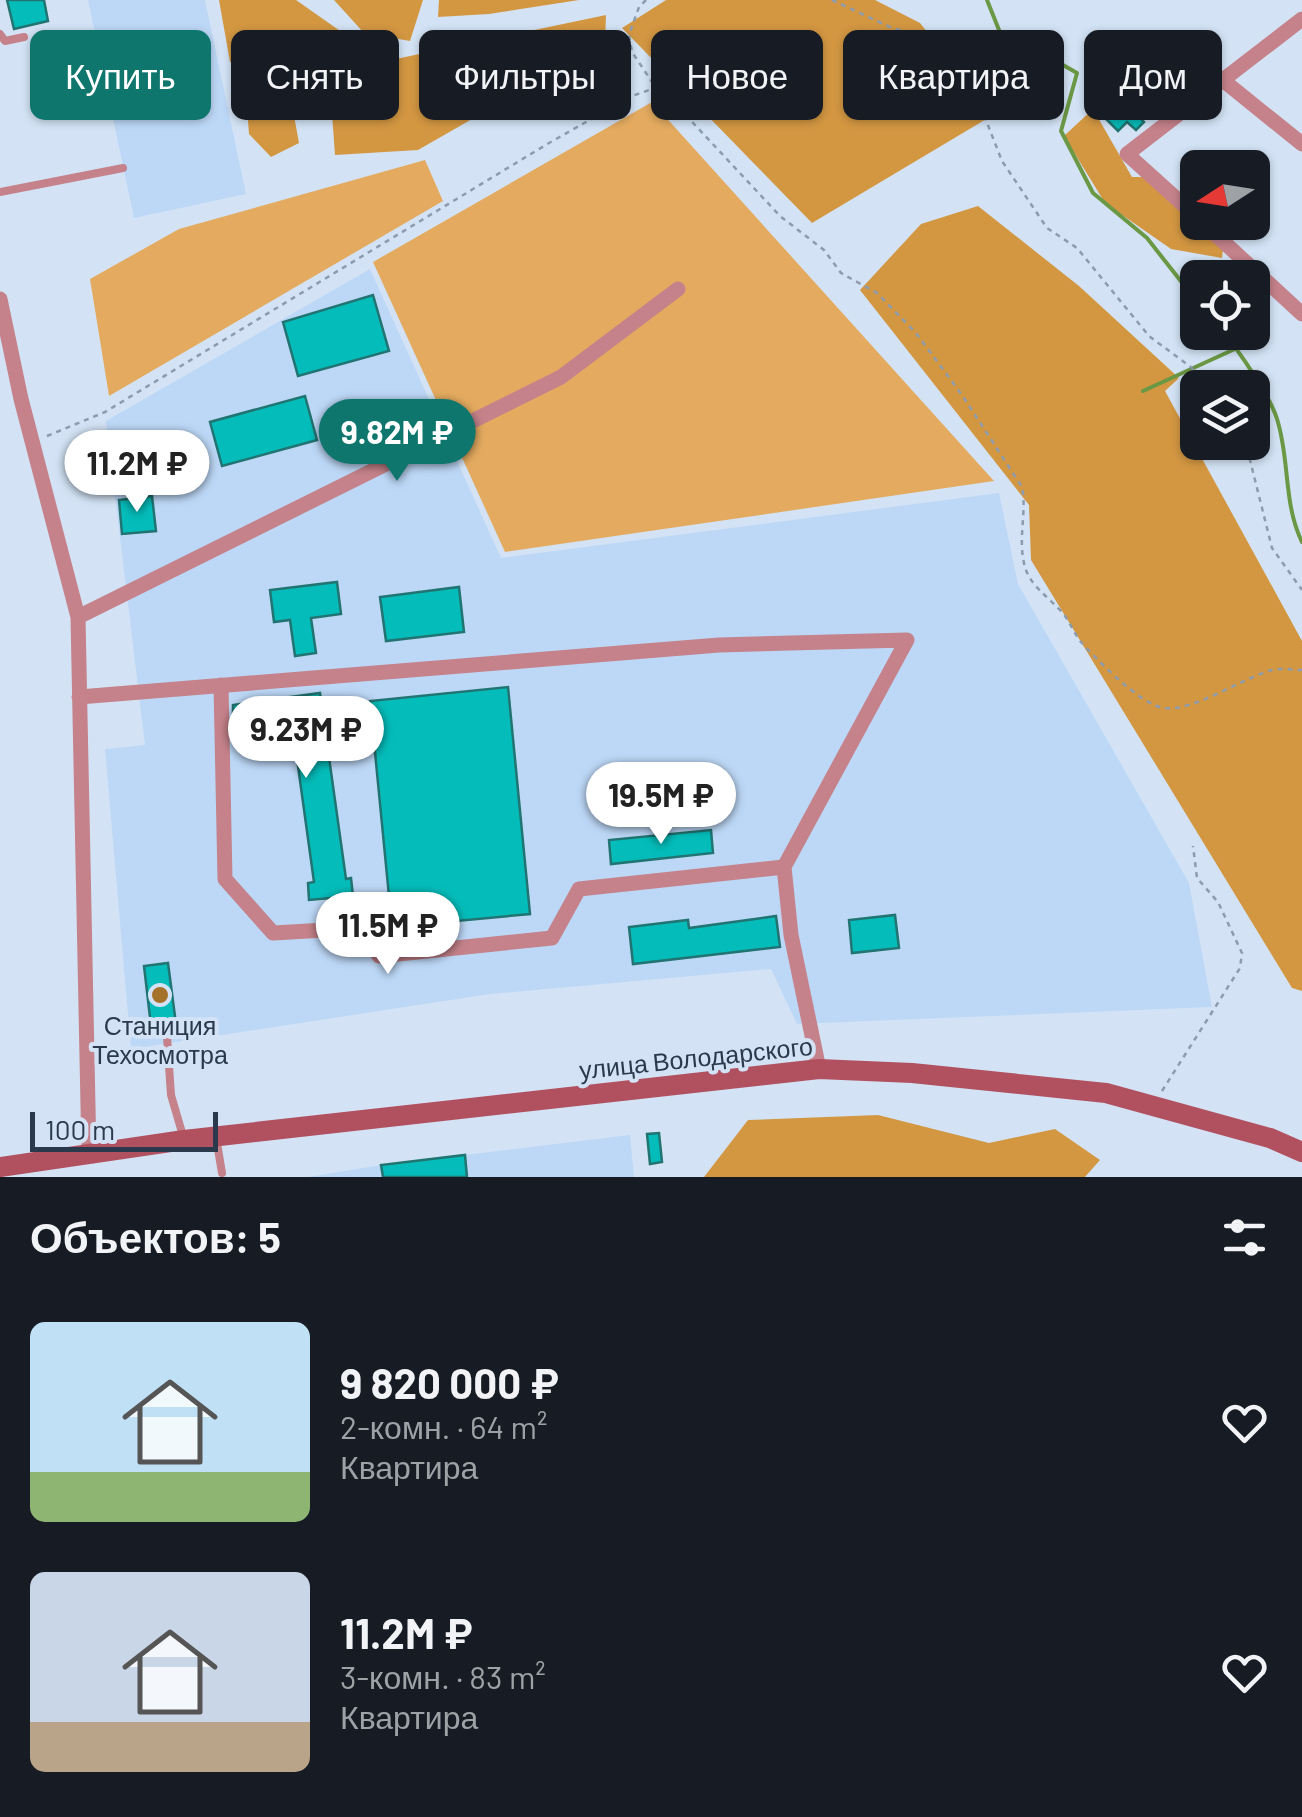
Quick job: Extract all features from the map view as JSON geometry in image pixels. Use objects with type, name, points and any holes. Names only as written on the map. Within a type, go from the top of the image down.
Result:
[{"type":"main road","name":"улица Володарского","points":[[0,1167],[216,1136],[820,1068],[912,1073],[1106,1093],[1270,1138],[1302,1152]]},
{"type":"street","points":[[1180,202],[1127,154],[1302,20]]},
{"type":"street","points":[[1224,80],[1302,144]]},
{"type":"street","points":[[1222,240],[1302,314]]},
{"type":"street","points":[[78,617],[561,377],[678,290]]},
{"type":"street","points":[[0,299],[8,375],[33,444],[78,617],[88,1155]]},
{"type":"street","points":[[79,697],[718,645],[907,640],[784,866],[790,934],[820,1068]]},
{"type":"street","points":[[221,686],[224,880],[272,932],[361,928],[379,956],[552,938],[579,888],[784,866]]},
{"type":"lane","points":[[0,34],[5,41],[24,37]]},
{"type":"lane","points":[[0,192],[124,168]]},
{"type":"lane","points":[[167,1037],[171,1095],[184,1140]]},
{"type":"lane","points":[[216,1136],[222,1173]]},
{"type":"path","points":[[646,0],[639,6],[629,36],[632,52],[651,80]]},
{"type":"path","points":[[832,0],[892,28],[920,35],[948,59],[975,92],[1002,161],[1047,228],[1077,248],[1149,336],[1193,370]]},
{"type":"path","points":[[33,444],[105,412],[549,144],[632,96],[651,90]]},
{"type":"path","points":[[689,120],[780,216],[824,250],[842,273],[877,293],[916,333],[1022,488],[1024,567],[1038,591],[1062,612],[1080,641],[1121,680],[1147,701],[1165,708],[1201,700],[1273,670],[1302,670]]},
{"type":"path","points":[[1251,460],[1272,548],[1302,590]]},
{"type":"path","points":[[1158,1107],[1162,1089],[1240,968],[1242,953],[1218,902],[1197,878],[1193,846]]},
{"type":"shaded area","points":[[88,0],[205,0],[246,194],[134,218],[113,120],[211,120],[211,30],[94,30]]},
{"type":"shaded area","points":[[219,0],[296,0],[339,30],[231,30],[230,62]]},
{"type":"shaded area","points":[[334,0],[423,0],[410,41],[399,39],[399,30],[361,30]]},
{"type":"shaded area","points":[[439,0],[579,0],[489,14],[438,17]]},
{"type":"shaded area","points":[[666,0],[875,0],[920,23],[926,30],[843,30],[843,120],[985,120],[812,223],[712,120],[823,120],[823,30],[651,30],[651,58],[631,37],[631,30],[622,28]]},
{"type":"shaded area","points":[[606,15],[605,30],[534,30]]},
{"type":"shaded area","points":[[419,54],[419,120],[470,120],[418,150],[335,155],[332,120],[399,120],[399,58]]},
{"type":"shaded area","points":[[651,103],[651,120],[668,120],[994,481],[505,552],[373,262],[621,120],[631,120],[631,114]]},
{"type":"shaded area","points":[[1084,117],[1099,120],[1132,177],[1158,177],[1180,196],[1180,240],[1224,240],[1222,258],[1171,249],[1105,203],[1064,136]]},
{"type":"shaded area","points":[[248,120],[295,120],[299,143],[271,157],[249,134]]},
{"type":"shaded area","points":[[425,160],[443,201],[109,396],[90,279],[179,229]]},
{"type":"shaded area","points":[[978,206],[1079,286],[1179,378],[1165,391],[1180,418],[1180,460],[1203,460],[1302,641],[1302,991],[1292,988],[1031,560],[1029,505],[860,290],[921,224]]},
{"type":"shaded area","points":[[370,269],[501,558],[999,493],[1018,584],[1189,883],[1212,1007],[797,1024],[771,969],[490,994],[131,1049],[105,749],[145,745],[106,421]]},
{"type":"shaded area","points":[[878,1115],[989,1143],[1055,1129],[1100,1160],[1085,1177],[704,1177],[748,1120]]},
{"type":"shaded area","points":[[630,1135],[634,1177],[308,1177],[381,1165]]},
{"type":"building","points":[[7,0],[44,0],[48,21],[14,29]]},
{"type":"building","points":[[1107,120],[1144,122],[1136,130],[1127,122],[1118,131]]},
{"type":"building","points":[[373,295],[389,351],[298,376],[283,322]]},
{"type":"building","points":[[305,396],[317,440],[222,466],[210,422]]},
{"type":"building","points":[[164,458],[170,479],[150,484],[145,462]]},
{"type":"building","points":[[152,496],[156,531],[122,534],[119,500]]},
{"type":"building","points":[[337,582],[341,614],[311,618],[316,653],[295,656],[290,620],[274,622],[270,590]]},
{"type":"building","points":[[459,587],[464,632],[386,641],[380,597]]},
{"type":"building","points":[[508,687],[530,914],[392,927],[370,701]]},
{"type":"building","points":[[320,693],[346,879],[351,878],[353,896],[309,900],[308,883],[314,882],[293,730],[233,739],[233,705]]},
{"type":"building","points":[[711,830],[713,853],[611,864],[609,840]]},
{"type":"building","points":[[895,915],[899,948],[852,953],[849,920]]},
{"type":"building","points":[[776,916],[780,947],[633,964],[629,927],[688,920],[689,928]]},
{"type":"building","name":"Станиция Техосмотра","points":[[168,963],[176,1024],[151,1026],[144,966]]},
{"type":"building","points":[[659,1133],[662,1162],[650,1164],[647,1134]]},
{"type":"building","points":[[465,1155],[467,1177],[383,1177],[381,1165]]},
{"type":"waterway","points":[[987,0],[1003,40],[1049,57],[1077,73],[1061,131],[1093,193],[1147,238],[1180,280]]},
{"type":"waterway","points":[[1143,391],[1233,350]]},
{"type":"waterway","points":[[1236,350],[1261,386],[1277,419],[1292,512],[1302,542]]},
{"type":"place","name":"Станиция Техосмотра","points":[[160,995]]}]
